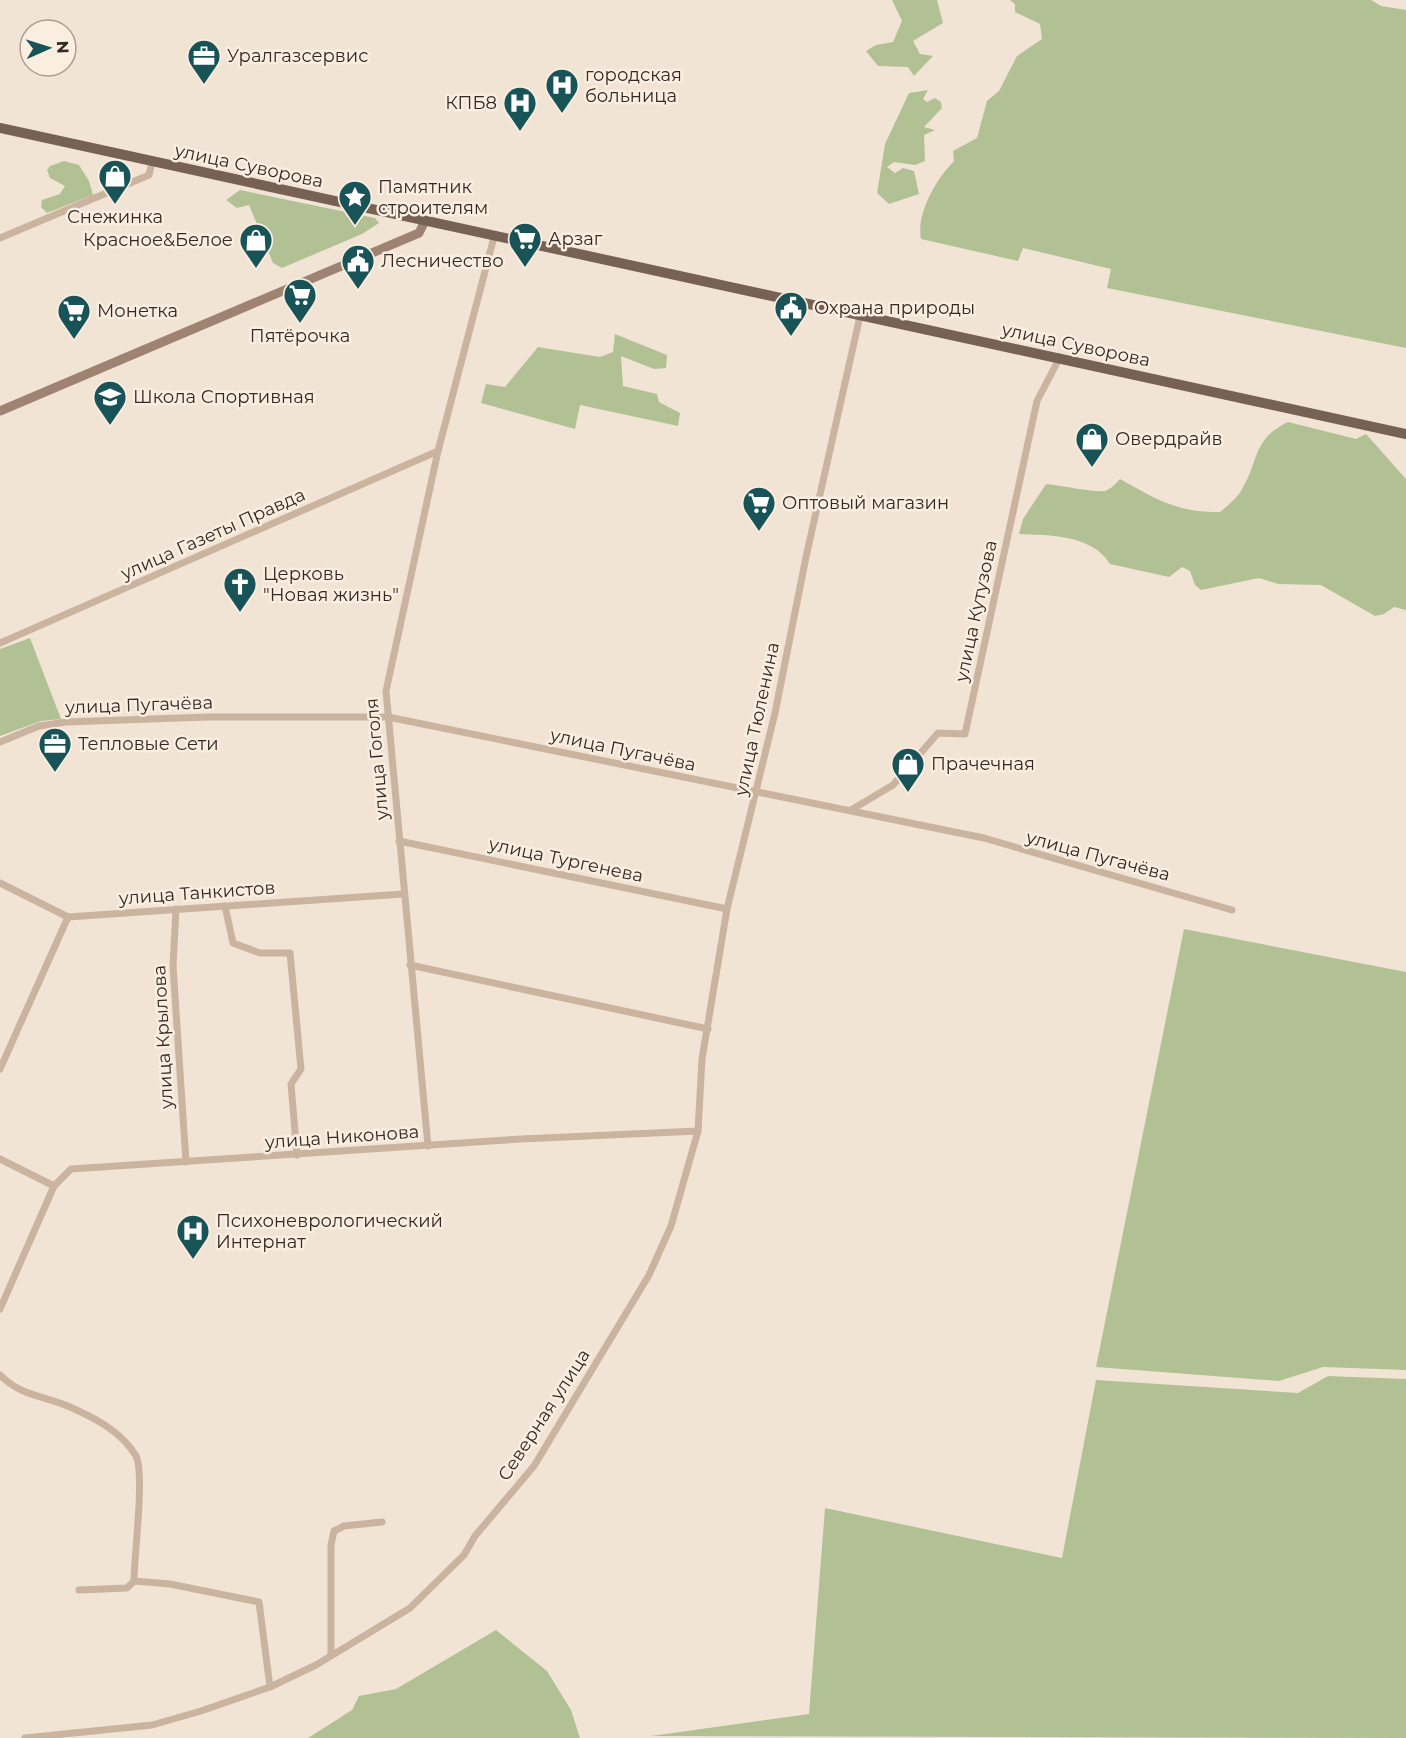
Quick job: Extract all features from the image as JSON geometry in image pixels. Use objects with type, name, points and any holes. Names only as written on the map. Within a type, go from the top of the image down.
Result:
[{"type":"main road","name":"улица Суворова","points":[[0,128],[1406,434]]},
{"type":"main road","points":[[0,411],[418,233],[425,221]]},
{"type":"street","points":[[0,238],[149,175],[152,162]]},
{"type":"street","name":"улица Гоголя","points":[[428,1146],[386,691],[438,451],[494,237]]},
{"type":"street","name":"улица Тюленина","points":[[698,1131],[702,1059],[727,909],[757,793],[860,316]]},
{"type":"street","name":"улица Кутузова","points":[[851,810],[893,785],[938,733],[965,734],[1036,401],[1060,357]]},
{"type":"street","name":"улица Газеты Правда","points":[[0,643],[438,451]]},
{"type":"street","name":"улица Пугачёва","points":[[0,742],[39,726],[66,722],[208,717],[388,717],[984,838],[1020,850],[1207,900],[1232,910]]},
{"type":"street","name":"улица Тургенева","points":[[399,841],[727,909]]},
{"type":"street","points":[[0,883],[68,917],[0,1069]]},
{"type":"street","name":"улица Танкистов","points":[[68,917],[403,894]]},
{"type":"street","points":[[225,906],[233,943],[260,953],[290,953],[301,1069],[291,1084],[297,1155]]},
{"type":"street","name":"улица Крылова","points":[[176,909],[173,966],[186,1162]]},
{"type":"street","points":[[410,964],[708,1029]]},
{"type":"street","name":"улица Никонова","points":[[54,1186],[71,1169],[698,1131]]},
{"type":"street","name":"Северная улица","points":[[25,1738],[152,1725],[270,1688],[316,1665],[410,1608],[464,1555],[475,1536],[534,1466],[649,1275],[671,1226],[698,1131]]},
{"type":"street","points":[[0,1159],[54,1186],[0,1309]]},
{"type":"street","points":[[0,1375],[13,1388],[69,1407],[116,1432],[137,1458],[139,1482],[134,1581],[127,1588],[79,1590]]},
{"type":"street","points":[[331,1654],[333,1531],[344,1526],[382,1522]]},
{"type":"street","points":[[134,1581],[171,1584],[259,1602],[270,1688]]},
{"type":"green space","points":[[892,0],[937,0],[943,23],[913,41],[920,54],[933,56],[914,76],[908,67],[878,66],[866,51],[876,45],[893,42],[902,21]]},
{"type":"green space","points":[[1010,0],[1371,0],[1381,6],[1406,10],[1406,348],[1107,288],[1111,269],[1023,248],[1018,261],[921,239],[920,229],[924,208],[934,187],[954,161],[953,151],[977,138],[987,101],[999,91],[1017,56],[1042,39],[1040,24],[1015,12],[1015,4]]},
{"type":"green space","points":[[928,90],[923,99],[927,102],[935,98],[941,102],[942,108],[924,127],[935,130],[924,135],[925,161],[915,165],[894,162],[887,167],[895,173],[903,168],[914,171],[919,194],[889,204],[877,193],[885,144],[909,93]]},
{"type":"green space","points":[[64,161],[79,165],[89,181],[93,195],[47,213],[41,207],[42,200],[60,194],[65,186],[50,178],[47,170],[50,166]]},
{"type":"green space","points":[[240,190],[375,218],[379,223],[362,234],[282,268],[273,263],[249,205],[237,208],[226,200]]},
{"type":"green space","points":[[615,334],[667,355],[666,368],[654,369],[621,356],[623,386],[657,394],[659,402],[680,413],[678,426],[580,405],[575,429],[481,403],[486,384],[505,387],[538,347],[600,357],[613,352]]},
{"type":"green space","points":[[1288,422],[1356,439],[1366,434],[1406,479],[1406,610],[1394,607],[1384,614],[1375,616],[1321,585],[1278,584],[1259,578],[1201,590],[1195,585],[1190,571],[1182,567],[1169,577],[1110,564],[1093,547],[1069,538],[1019,534],[1023,519],[1046,484],[1105,491],[1120,479],[1179,507],[1205,512],[1220,512],[1241,491],[1258,452],[1268,436]]},
{"type":"green space","points":[[30,638],[61,719],[41,721],[0,736],[0,649]]},
{"type":"green space","points":[[1184,929],[1406,972],[1406,1370],[1323,1367],[1279,1381],[1096,1367]]},
{"type":"green space","points":[[1328,1376],[1406,1379],[1406,1738],[651,1736],[809,1714],[825,1508],[1062,1558],[1096,1380],[1298,1393]]},
{"type":"green space","points":[[496,1630],[547,1671],[571,1710],[580,1738],[308,1738],[352,1710],[359,1696],[396,1689]]},
{"type":"place","name":"Уралгазсервис","points":[[204,85]]},
{"type":"place","name":"городская больница","points":[[562,114]]},
{"type":"place","name":"КПБ8","points":[[520,132]]},
{"type":"place","name":"Снежинка","points":[[115,205]]},
{"type":"place","name":"Памятник строителям","points":[[355,226]]},
{"type":"place","name":"Арзаг","points":[[525,268]]},
{"type":"place","name":"Красное&Белое","points":[[256,269]]},
{"type":"place","name":"Лесничество","points":[[358,290]]},
{"type":"place","name":"Пятёрочка","points":[[300,324]]},
{"type":"place","name":"Охрана природы","points":[[791,337]]},
{"type":"place","name":"Монетка","points":[[74,340]]},
{"type":"place","name":"Школа Спортивная","points":[[110,426]]},
{"type":"place","name":"Овердрайв","points":[[1092,468]]},
{"type":"place","name":"Оптовый магазин","points":[[759,532]]},
{"type":"place","name":"Церковь \"Новая жизнь\"","points":[[240,613]]},
{"type":"place","name":"Тепловые Сети","points":[[55,773]]},
{"type":"place","name":"Прачечная","points":[[908,793]]},
{"type":"place","name":"Психоневрологический Интернат","points":[[193,1260]]}]
